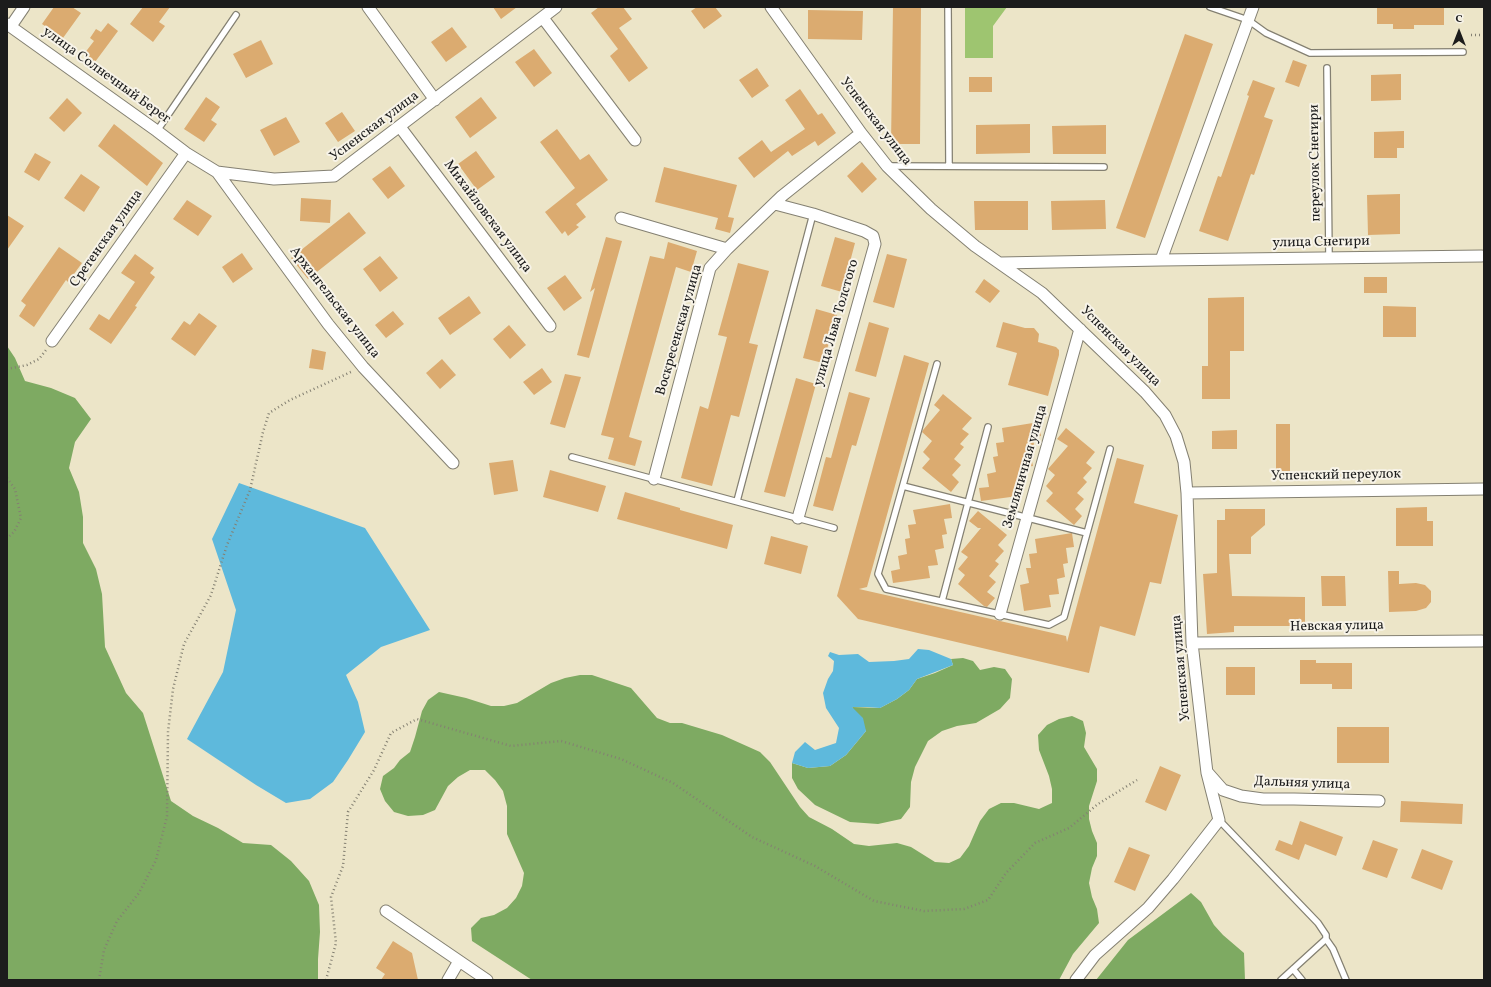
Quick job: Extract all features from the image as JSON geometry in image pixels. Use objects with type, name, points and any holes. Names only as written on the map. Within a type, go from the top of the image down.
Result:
[{"type":"street","points":[[8,24],[24,7]]},
{"type":"street","points":[[368,7],[435,100]]},
{"type":"street","name":"Успенская улица","points":[[186,153],[217,172],[274,179],[334,176],[556,7]]},
{"type":"street","name":"Успенская улица","points":[[770,7],[860,133],[887,166],[930,209],[976,246],[1042,293],[1145,392],[1165,415],[1176,436],[1184,462],[1188,493],[1192,643],[1207,773],[1219,820]]},
{"type":"street","points":[[1161,260],[1253,7]]},
{"type":"street","points":[[543,18],[635,140]]},
{"type":"street","name":"улица Солнечный Берег","points":[[8,24],[186,153]]},
{"type":"street","name":"Михайловская улица","points":[[400,127],[550,326]]},
{"type":"street","name":"Воскресенская улица","points":[[654,479],[710,268],[727,249],[782,196],[860,133]]},
{"type":"street","name":"Сретенская улица","points":[[52,342],[186,153]]},
{"type":"street","name":"Архангельская улица","points":[[217,172],[328,324],[363,367],[453,463]]},
{"type":"street","name":"улица Льва Толстого","points":[[775,204],[813,214],[864,231],[873,236],[875,244],[798,518]]},
{"type":"street","points":[[621,218],[727,249]]},
{"type":"street","name":"улица Снегири","points":[[1000,263],[1482,256]]},
{"type":"street","name":"Земляничная улица","points":[[1000,614],[1080,329]]},
{"type":"street","name":"Успенский переулок","points":[[1188,493],[1484,489]]},
{"type":"street","name":"Невская улица","points":[[1192,643],[1482,641]]},
{"type":"street","name":"Дальняя улица","points":[[1207,773],[1223,790],[1241,796],[1263,800],[1294,799],[1379,801]]},
{"type":"street","points":[[1076,980],[1095,955],[1148,908],[1173,879],[1219,820]]},
{"type":"street","points":[[386,911],[487,980]]},
{"type":"street","points":[[448,980],[459,961]]},
{"type":"lane","points":[[948,7],[949,166]]},
{"type":"lane","points":[[1210,7],[1248,20],[1266,33],[1310,53],[1463,52]]},
{"type":"lane","points":[[157,131],[236,15]]},
{"type":"lane","name":"переулок Снегири","points":[[1328,68],[1329,258]]},
{"type":"lane","points":[[887,166],[1104,167]]},
{"type":"lane","points":[[737,502],[813,214]]},
{"type":"lane","points":[[937,364],[878,574],[886,589],[1050,625],[1064,616],[1110,449]]},
{"type":"lane","points":[[942,601],[988,427]]},
{"type":"lane","points":[[572,457],[834,528]]},
{"type":"lane","points":[[903,486],[1087,533]]},
{"type":"lane","points":[[1219,820],[1318,923],[1333,949],[1346,980]]},
{"type":"lane","points":[[1281,980],[1326,939]]},
{"type":"lane","points":[[1293,969],[1302,980]]},
{"type":"path","points":[[1471,35],[1484,35]]},
{"type":"path","points":[[7,369],[27,365],[39,359],[52,342]]},
{"type":"path","points":[[99,980],[104,950],[117,921],[138,893],[156,860],[167,816],[168,732],[173,689],[184,644],[211,595],[227,545],[250,490],[263,432],[269,413],[290,400],[363,367]]},
{"type":"path","points":[[7,478],[15,489],[21,518],[14,532],[7,538]]},
{"type":"path","points":[[326,980],[336,943],[331,897],[343,866],[348,812],[374,770],[391,733],[417,719],[511,746],[561,740],[621,759],[673,783],[752,837],[815,866],[874,901],[924,911],[964,909],[988,900],[1006,873],[1035,843],[1069,828],[1098,804],[1136,780]]},
{"type":"green space","points":[[965,7],[1007,7],[993,26],[993,58],[965,58]]},
{"type":"green space","points":[[7,346],[15,358],[25,381],[51,388],[75,398],[91,419],[75,442],[69,468],[79,492],[83,517],[83,543],[96,569],[102,594],[105,647],[126,693],[143,713],[171,801],[193,816],[218,828],[243,843],[271,845],[291,861],[309,881],[319,905],[320,932],[318,980],[7,980]]},
{"type":"green space","points":[[963,658],[973,661],[980,670],[994,667],[1005,669],[1012,679],[1010,698],[1000,709],[976,723],[957,726],[942,731],[928,741],[915,767],[911,782],[910,807],[901,819],[878,824],[850,822],[815,805],[798,789],[792,778],[792,763],[808,768],[830,766],[846,755],[866,731],[852,707],[880,708],[897,699],[909,690],[917,679],[953,665],[951,659]]},
{"type":"green space","points":[[580,675],[592,675],[631,688],[657,718],[670,723],[682,723],[722,735],[760,752],[770,762],[800,807],[809,817],[832,829],[854,844],[869,846],[897,843],[911,847],[935,862],[949,863],[960,858],[969,846],[980,821],[989,809],[1001,803],[1014,803],[1039,809],[1052,803],[1052,789],[1049,776],[1039,750],[1038,735],[1047,725],[1059,719],[1072,716],[1083,721],[1086,733],[1084,747],[1097,769],[1097,781],[1089,806],[1089,819],[1097,843],[1097,856],[1092,868],[1089,883],[1092,897],[1097,909],[1099,923],[1073,954],[1059,980],[532,980],[472,941],[471,928],[481,918],[494,915],[507,908],[516,898],[522,886],[524,873],[507,834],[507,806],[503,791],[495,780],[485,770],[470,770],[458,777],[448,786],[435,810],[423,815],[408,816],[394,812],[385,801],[380,789],[383,776],[394,768],[400,760],[410,752],[422,711],[428,700],[439,692],[466,698],[491,706],[504,706],[517,703],[551,683]]},
{"type":"green space","points":[[1191,893],[1201,902],[1214,925],[1244,953],[1245,980],[1096,980],[1128,940]]},
{"type":"water","points":[[239,483],[365,528],[430,630],[381,647],[346,675],[358,702],[365,732],[333,782],[310,799],[286,803],[187,739],[223,672],[236,610],[212,539]]},
{"type":"water","points":[[918,649],[929,650],[951,659],[953,665],[917,679],[909,690],[897,699],[880,708],[852,707],[863,718],[866,731],[846,755],[830,766],[808,768],[792,763],[795,752],[805,742],[815,750],[836,743],[839,728],[826,708],[823,693],[828,679],[833,671],[834,661],[828,656],[830,652],[839,655],[858,654],[869,662],[909,659]]},
{"type":"building","points":[[54,7],[72,7],[81,13],[63,38],[42,24]]},
{"type":"building","points":[[143,7],[170,7],[159,22],[165,26],[153,42],[130,24]]},
{"type":"building","points":[[493,7],[517,7],[501,19]]},
{"type":"building","points":[[599,7],[623,7],[632,19],[619,28],[648,68],[629,82],[610,56],[618,49],[591,13]]},
{"type":"building","points":[[697,7],[715,7],[722,16],[704,29],[691,11]]},
{"type":"building","points":[[893,7],[921,7],[920,144],[891,144]]},
{"type":"building","points":[[1377,7],[1444,7],[1444,25],[1414,25],[1414,29],[1393,29],[1393,24],[1377,24]]},
{"type":"building","points":[[808,10],[863,11],[862,40],[808,39]]},
{"type":"building","points":[[108,23],[118,31],[95,62],[84,54],[94,41],[90,38],[96,29],[101,32]]},
{"type":"building","points":[[452,27],[467,47],[446,62],[431,42]]},
{"type":"building","points":[[1185,34],[1213,44],[1145,238],[1116,228]]},
{"type":"building","points":[[261,40],[273,64],[246,78],[233,54]]},
{"type":"building","points":[[534,49],[552,73],[534,87],[515,62]]},
{"type":"building","points":[[1293,60],[1307,65],[1299,87],[1285,82]]},
{"type":"building","points":[[757,68],[769,86],[752,98],[739,80]]},
{"type":"building","points":[[1401,74],[1401,100],[1371,101],[1371,75]]},
{"type":"building","points":[[969,77],[992,77],[992,92],[969,92]]},
{"type":"building","points":[[1253,80],[1275,88],[1264,117],[1273,120],[1254,175],[1251,174],[1228,241],[1199,231],[1218,176],[1221,177],[1249,96],[1247,95]]},
{"type":"building","points":[[800,89],[818,115],[822,113],[836,133],[818,146],[815,141],[792,156],[788,151],[754,178],[738,158],[762,140],[771,152],[805,129],[785,100]]},
{"type":"building","points":[[206,97],[220,107],[211,120],[217,124],[204,142],[184,129]]},
{"type":"building","points":[[481,97],[497,118],[470,138],[455,117]]},
{"type":"building","points":[[67,98],[82,113],[64,132],[49,118]]},
{"type":"building","points":[[342,112],[355,131],[338,142],[325,123]]},
{"type":"building","points":[[286,117],[300,142],[274,156],[260,130]]},
{"type":"building","points":[[114,124],[163,163],[147,186],[98,146]]},
{"type":"building","points":[[1030,124],[1030,153],[976,154],[976,125]]},
{"type":"building","points":[[1106,125],[1106,154],[1053,154],[1052,126]]},
{"type":"building","points":[[557,129],[580,160],[589,154],[608,180],[576,204],[586,217],[576,225],[579,227],[568,236],[565,231],[562,234],[545,212],[575,188],[540,142]]},
{"type":"building","points":[[1404,131],[1404,148],[1397,148],[1397,158],[1374,158],[1374,132]]},
{"type":"building","points":[[476,151],[495,177],[477,190],[458,164]]},
{"type":"building","points":[[35,153],[51,162],[39,181],[24,172]]},
{"type":"building","points":[[862,162],[877,179],[862,193],[847,176]]},
{"type":"building","points":[[390,166],[405,186],[388,199],[372,179]]},
{"type":"building","points":[[664,167],[737,185],[728,217],[734,218],[730,233],[715,229],[718,218],[655,202]]},
{"type":"building","points":[[81,174],[100,187],[84,212],[64,198]]},
{"type":"building","points":[[1400,194],[1400,234],[1368,235],[1367,195]]},
{"type":"building","points":[[301,198],[331,200],[330,223],[300,221]]},
{"type":"building","points":[[187,200],[212,216],[198,236],[173,219]]},
{"type":"building","points":[[1105,200],[1106,229],[1052,230],[1051,201]]},
{"type":"building","points":[[974,201],[1028,201],[1028,230],[975,230]]},
{"type":"building","points":[[349,212],[366,233],[308,279],[291,258]]},
{"type":"building","points":[[7,215],[24,226],[7,250]]},
{"type":"building","points":[[606,237],[622,241],[589,358],[577,355],[595,288],[590,292]]},
{"type":"building","points":[[835,237],[855,243],[842,292],[821,286]]},
{"type":"building","points":[[668,242],[697,251],[691,272],[676,267],[629,437],[642,441],[635,466],[608,459],[614,438],[601,435],[650,256],[664,259]]},
{"type":"building","points":[[59,247],[82,263],[68,282],[66,280],[34,327],[19,316],[26,305],[21,301]]},
{"type":"building","points":[[242,253],[253,269],[233,283],[222,267]]},
{"type":"building","points":[[135,254],[154,268],[150,273],[155,277],[135,306],[137,307],[111,344],[89,329],[99,314],[109,320],[135,282],[121,273]]},
{"type":"building","points":[[887,254],[907,259],[894,308],[873,302]]},
{"type":"building","points":[[380,256],[398,278],[380,292],[363,269]]},
{"type":"building","points":[[738,263],[769,271],[749,343],[758,345],[739,417],[731,415],[712,486],[681,478],[700,406],[708,409],[727,337],[718,335]]},
{"type":"building","points":[[565,275],[582,298],[564,311],[547,288]]},
{"type":"building","points":[[1364,277],[1387,277],[1387,293],[1364,293]]},
{"type":"building","points":[[984,279],[1000,291],[990,303],[975,292]]},
{"type":"building","points":[[469,296],[481,313],[450,335],[438,318]]},
{"type":"building","points":[[1244,297],[1244,351],[1230,351],[1230,399],[1202,399],[1202,366],[1208,366],[1208,298]]},
{"type":"building","points":[[1383,306],[1416,307],[1416,337],[1383,337]]},
{"type":"building","points":[[816,309],[837,315],[823,363],[803,358]]},
{"type":"building","points":[[393,311],[404,324],[386,338],[375,325]]},
{"type":"building","points":[[199,313],[217,326],[195,356],[171,339],[184,321],[190,325]]},
{"type":"building","points":[[869,322],[889,328],[876,377],[855,371]]},
{"type":"building","points":[[1003,322],[1025,328],[1034,328],[1039,334],[1038,342],[1056,347],[1059,350],[1048,396],[1008,385],[1017,353],[996,347]]},
{"type":"building","points":[[509,325],[526,345],[510,359],[493,339]]},
{"type":"building","points":[[312,349],[326,352],[323,370],[309,368]]},
{"type":"building","points":[[904,355],[929,363],[867,587],[859,589],[1066,636],[1067,642],[1117,458],[1144,465],[1134,503],[1178,515],[1161,584],[1150,582],[1135,636],[1100,626],[1089,673],[858,619],[837,596]]},
{"type":"building","points":[[442,359],[456,375],[440,389],[426,373]]},
{"type":"building","points":[[542,368],[552,382],[534,395],[523,382]]},
{"type":"building","points":[[565,374],[581,377],[565,428],[550,424]]},
{"type":"building","points":[[796,378],[816,384],[785,497],[764,492]]},
{"type":"building","points":[[849,392],[870,398],[856,446],[852,445],[833,511],[813,506],[826,457],[831,458]]},
{"type":"building","points":[[943,394],[972,418],[962,429],[969,434],[960,444],[964,447],[954,459],[961,465],[952,475],[959,482],[951,492],[922,468],[930,459],[923,452],[932,441],[922,432],[940,410],[934,405]]},
{"type":"building","points":[[1039,422],[1041,436],[1033,437],[1035,452],[1030,453],[1033,466],[1024,467],[1026,482],[1016,484],[1018,496],[981,501],[979,488],[989,487],[987,474],[996,472],[993,457],[998,456],[996,443],[1004,442],[1002,428]]},
{"type":"building","points":[[1276,424],[1290,424],[1290,478],[1276,478]]},
{"type":"building","points":[[1066,428],[1095,452],[1086,463],[1092,468],[1083,478],[1087,482],[1077,493],[1084,499],[1075,509],[1082,516],[1074,525],[1046,501],[1053,493],[1046,486],[1055,475],[1048,469],[1068,446],[1057,439]]},
{"type":"building","points":[[1237,430],[1237,449],[1212,449],[1212,431]]},
{"type":"building","points":[[513,460],[518,491],[494,495],[489,463]]},
{"type":"building","points":[[550,470],[606,486],[598,512],[543,497]]},
{"type":"building","points":[[625,492],[733,525],[727,549],[617,519]]},
{"type":"building","points":[[950,504],[952,518],[944,519],[947,534],[942,535],[944,548],[935,550],[938,565],[928,566],[930,578],[893,583],[891,571],[900,569],[898,556],[907,554],[905,539],[910,538],[908,525],[916,524],[913,510]]},
{"type":"building","points":[[1427,507],[1427,521],[1433,521],[1433,546],[1396,546],[1396,508]]},
{"type":"building","points":[[1225,509],[1265,509],[1265,525],[1251,537],[1251,554],[1229,554],[1232,596],[1305,597],[1305,626],[1234,626],[1234,632],[1207,634],[1203,574],[1217,573],[1217,520],[1225,520]]},
{"type":"building","points":[[978,511],[1007,535],[998,545],[1004,551],[995,561],[999,564],[989,576],[996,582],[987,592],[995,598],[987,607],[958,584],[965,575],[958,569],[968,557],[961,552],[981,528],[978,528],[969,521]]},
{"type":"building","points":[[1072,533],[1074,547],[1066,548],[1068,563],[1063,564],[1065,577],[1057,579],[1059,594],[1049,595],[1051,607],[1024,611],[1020,585],[1029,583],[1026,568],[1031,568],[1029,554],[1037,553],[1035,539]]},
{"type":"building","points":[[771,536],[808,546],[801,574],[764,564]]},
{"type":"building","points":[[1388,571],[1399,571],[1399,584],[1416,583],[1425,585],[1431,591],[1431,602],[1426,608],[1416,611],[1389,612]]},
{"type":"building","points":[[1321,576],[1345,576],[1346,606],[1322,606]]},
{"type":"building","points":[[1300,660],[1316,660],[1316,663],[1352,663],[1352,689],[1332,689],[1332,684],[1300,684]]},
{"type":"building","points":[[1226,667],[1255,667],[1255,695],[1226,695]]},
{"type":"building","points":[[1337,727],[1389,727],[1389,763],[1337,763]]},
{"type":"building","points":[[1160,766],[1181,775],[1166,811],[1145,802]]},
{"type":"building","points":[[1401,801],[1463,804],[1462,824],[1400,822]]},
{"type":"building","points":[[1300,821],[1343,837],[1336,856],[1305,844],[1299,860],[1275,850],[1279,840],[1292,845]]},
{"type":"building","points":[[1373,840],[1398,849],[1387,878],[1362,869]]},
{"type":"building","points":[[1129,847],[1150,855],[1135,891],[1114,882]]},
{"type":"building","points":[[1422,849],[1453,861],[1442,890],[1411,878]]},
{"type":"building","points":[[393,941],[412,953],[418,980],[381,980],[385,974],[376,968]]}]
